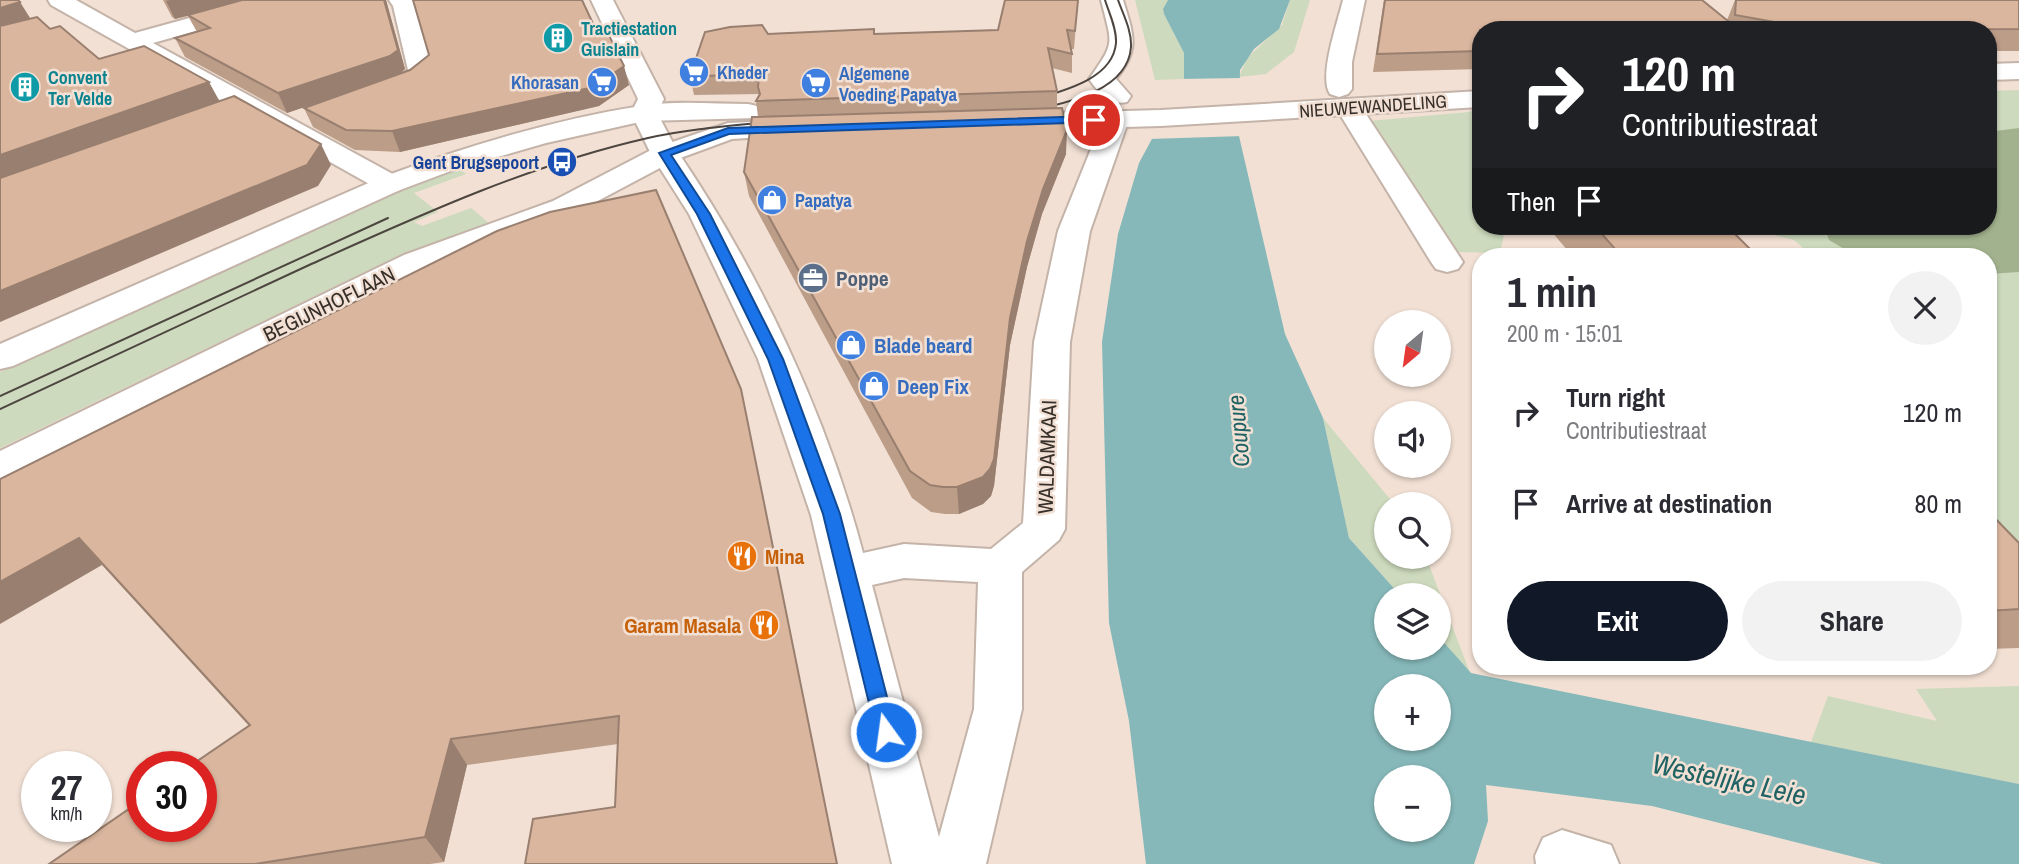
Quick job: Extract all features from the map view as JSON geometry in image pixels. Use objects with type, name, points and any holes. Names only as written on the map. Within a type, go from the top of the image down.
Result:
[{"type":"street","points":[[136,40],[280,0]]},
{"type":"street","points":[[359,100],[408,82],[421,72],[404,5],[400,0]]},
{"type":"street","points":[[602,0],[651,99],[644,113]]},
{"type":"street","points":[[1112,0],[1123,45],[1120,60],[1102,79],[1117,107]]},
{"type":"street","points":[[1354,0],[1340,62],[1344,99],[1447,262]]},
{"type":"street","points":[[59,12],[87,16],[136,40],[249,104],[298,121],[390,184]]},
{"type":"street","points":[[1997,72],[2019,71]]},
{"type":"street","name":"NIEUWEWANDELING","points":[[1344,99],[1472,85]]},
{"type":"street","name":"NIEUWEWANDELING","points":[[995,112],[1344,99],[1472,99]]},
{"type":"street","points":[[210,119],[249,104]]},
{"type":"street","name":"WALDAMKAAI","points":[[1000,566],[1044,529],[1052,342],[1074,231],[1117,107]]},
{"type":"street","points":[[644,113],[664,153],[704,214],[775,359],[832,514],[919,864]]},
{"type":"street","points":[[0,358],[390,184],[446,163],[528,139],[644,113]]},
{"type":"street","name":"BEGIJNHOFLAAN","points":[[0,468],[402,268],[564,206],[664,153],[728,131],[822,118],[644,113]]},
{"type":"street","points":[[847,574],[904,561],[1000,566],[998,709],[959,864]]},
{"type":"street","points":[[1563,864],[1562,856],[1592,864]]},
{"type":"green space","points":[[1135,0],[1168,0],[1163,9],[1164,14],[1184,53],[1184,79],[1155,80]]},
{"type":"green space","points":[[1290,0],[1310,0],[1294,52],[1266,74],[1239,77],[1247,58],[1282,25]]},
{"type":"green space","points":[[2019,90],[2019,577],[1997,554],[1997,248],[1803,248],[1794,240],[1774,235],[1997,235],[1997,91]]},
{"type":"green space","points":[[1472,111],[1472,235],[1504,235],[1501,248],[1472,248],[1472,252],[1456,252],[1396,157],[1369,121]]},
{"type":"green space","points":[[2019,128],[2019,272],[1997,273],[1997,248],[1843,248],[1829,240],[1827,235],[1997,235],[1997,131]]},
{"type":"green space","points":[[458,168],[466,174],[414,193],[438,212],[414,222],[422,226],[471,208],[489,223],[404,253],[0,448],[0,372],[393,194]]},
{"type":"green space","points":[[1323,418],[1384,492],[1374,492],[1374,566],[1349,538]]},
{"type":"green space","points":[[1377,569],[1431,569],[1436,583],[1389,583]]},
{"type":"green space","points":[[1451,623],[1470,673],[1451,651]]},
{"type":"green space","points":[[2019,686],[2019,784],[1811,742],[1828,696],[1937,721],[1916,689]]},
{"type":"water","points":[[1168,0],[1290,0],[1279,29],[1254,49],[1240,70],[1239,136],[1285,334],[1323,418],[1349,538],[1389,583],[1374,583],[1374,660],[1451,660],[1451,650],[1472,675],[2019,784],[2019,864],[1882,864],[1652,806],[1486,785],[1488,821],[1474,864],[1146,864],[1129,721],[1109,623],[1102,342],[1118,234],[1139,163],[1184,79],[1184,53],[1164,14],[1163,9]]},
{"type":"pier","points":[[1242,78],[1243,136],[1149,139],[1149,133],[1179,79]]},
{"type":"building","points":[[0,0],[18,0],[20,2],[0,8]]},
{"type":"building","points":[[242,0],[384,0],[398,50],[390,56],[278,93],[175,38],[210,28],[188,15]]},
{"type":"building","points":[[413,0],[582,0],[595,28],[607,31],[624,66],[594,87],[392,131],[346,130],[304,108],[410,70],[429,55]]},
{"type":"building","points":[[1005,0],[1078,0],[1075,31],[1067,30],[1072,54],[1048,48],[1057,91],[756,101],[760,94],[759,75],[690,76],[705,32],[762,25],[768,34],[874,29],[874,34],[998,30]]},
{"type":"building","points":[[1385,0],[1702,0],[1728,21],[1472,21],[1472,51],[1377,54]]},
{"type":"building","points":[[1736,0],[2019,0],[2019,29],[1997,29],[1997,21],[1769,21],[1735,15]]},
{"type":"building","points":[[37,17],[50,29],[60,26],[99,59],[144,46],[209,82],[0,155],[0,26]]},
{"type":"building","points":[[234,96],[321,144],[307,165],[0,291],[0,178]]},
{"type":"building","points":[[1062,108],[1067,130],[1043,189],[1027,241],[1010,318],[994,459],[983,477],[957,487],[930,485],[910,471],[744,172],[752,117]]},
{"type":"building","points":[[656,190],[741,389],[837,864],[525,864],[533,819],[615,807],[619,716],[451,739],[425,837],[255,864],[49,864],[81,842],[112,842],[112,821],[126,811],[126,842],[217,842],[217,751],[212,751],[250,725],[79,538],[0,582],[0,479],[497,231],[550,212]]},
{"type":"building","points":[[1603,235],[1736,235],[1749,248],[1614,248]]},
{"type":"building","points":[[1997,520],[2019,543],[2019,609],[1997,610]]},
{"type":"tram line","points":[[1039,98],[1086,81],[1097,74],[1113,55],[1116,38],[1105,0]]},
{"type":"tram line","points":[[1038,109],[1096,91],[1120,73],[1127,61],[1131,41],[1118,0]]},
{"type":"tram line","points":[[0,409],[349,247],[517,177],[560,162],[648,138],[769,122]]},
{"type":"tram line","points":[[0,396],[388,218]]},
{"type":"place","name":"Tractiestation Guislain","points":[[558,38]]},
{"type":"place","name":"Kheder","points":[[694,72]]},
{"type":"place","name":"Khorasan","points":[[602,82]]},
{"type":"place","name":"Algemene Voeding Papatya","points":[[816,83]]},
{"type":"place","name":"Convent Ter Velde","points":[[25,87]]},
{"type":"place","name":"Gent Brugsepoort","points":[[562,162]]},
{"type":"place","name":"Papatya","points":[[772,200]]},
{"type":"place","name":"Poppe","points":[[813,278]]},
{"type":"place","name":"Blade beard","points":[[851,345]]},
{"type":"place","name":"Deep Fix","points":[[874,386]]},
{"type":"place","name":"Mina","points":[[742,556]]},
{"type":"place","name":"Garam Masala","points":[[764,625]]},
{"type":"route","points":[[886,732],[832,514],[775,359],[704,214],[664,153],[728,131],[1094,120]]},
{"type":"water label","name":"Coupure","points":[[1238,431]]},
{"type":"water label","name":"Westelijke Leie","points":[[1729,779]]}]
